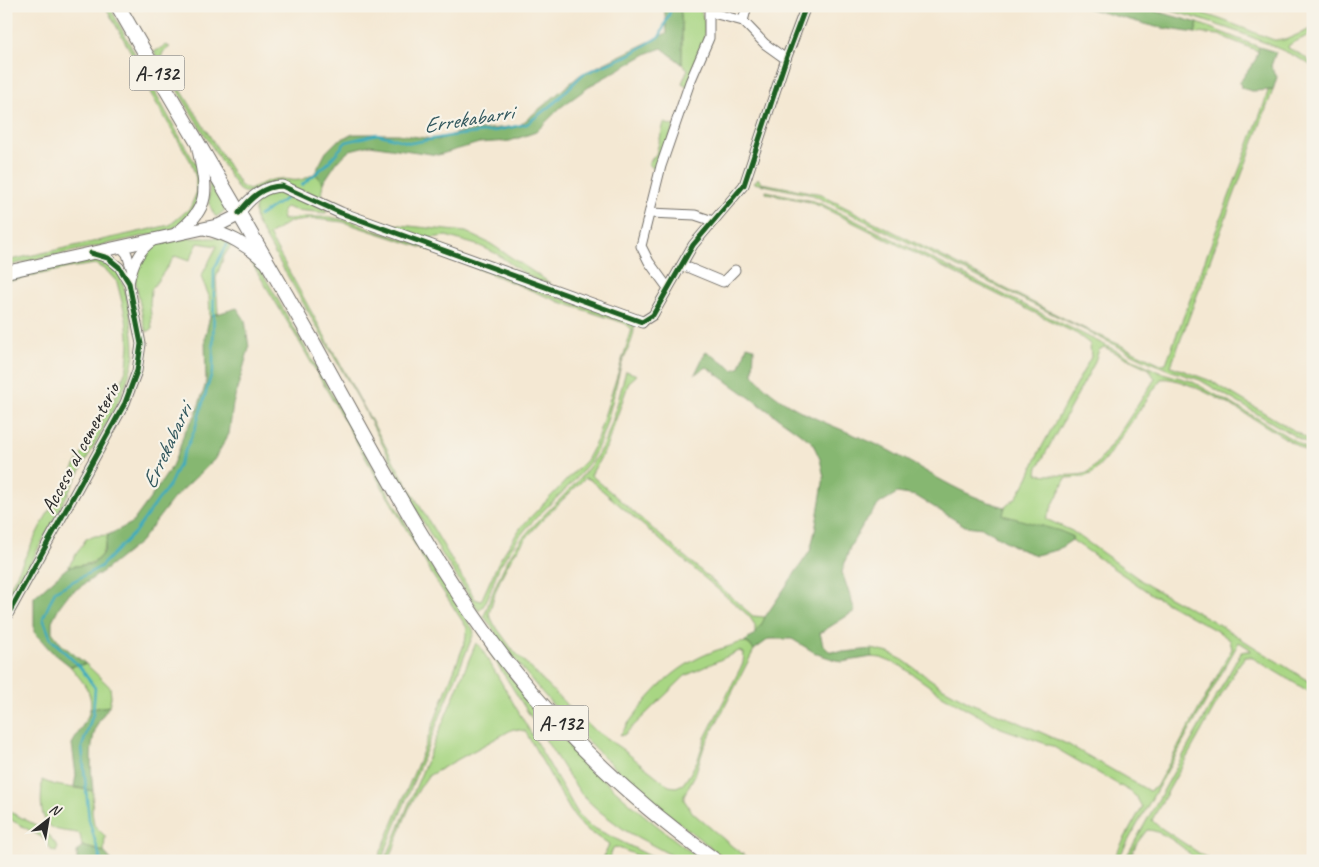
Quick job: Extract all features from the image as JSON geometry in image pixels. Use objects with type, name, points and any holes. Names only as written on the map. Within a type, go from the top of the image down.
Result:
[{"type":"main road","name":"A-132","points":[[118,6],[271,268],[436,558],[480,624],[508,662],[551,713],[622,784],[665,822],[716,861]]},
{"type":"main road","points":[[173,235],[196,216],[204,203],[203,173],[196,140]]},
{"type":"main road","points":[[204,203],[209,214],[219,225]]},
{"type":"main road","points":[[6,272],[219,225],[239,213]]},
{"type":"main road","points":[[203,228],[223,233],[238,240],[255,252],[271,268]]},
{"type":"street","points":[[743,21],[747,6]]},
{"type":"street","points":[[239,213],[253,197],[274,186],[282,186],[341,213],[642,322],[652,315],[693,245],[744,185],[786,59],[806,6]]},
{"type":"street","points":[[668,288],[649,262],[641,246],[661,166],[690,82],[709,38],[706,9],[743,21],[765,44],[786,59]]},
{"type":"street","points":[[650,213],[695,215],[713,221]]},
{"type":"street","points":[[127,272],[145,246],[155,239]]},
{"type":"street","points":[[122,247],[127,254],[127,272]]},
{"type":"street","points":[[91,253],[108,258],[127,272]]},
{"type":"street","points":[[682,265],[723,282],[735,270]]},
{"type":"street","name":"Acceso al cementerio","points":[[6,618],[125,403],[137,371],[141,344],[127,272]]},
{"type":"green space","points":[[105,6],[109,6],[176,131],[200,171],[201,181],[198,198],[186,218],[171,230],[6,266],[6,261],[170,225],[190,208],[196,194],[196,178],[191,162],[151,94],[137,63]]},
{"type":"green space","points":[[664,6],[680,6],[682,64],[662,48],[648,53],[593,84],[561,107],[536,132],[510,141],[479,143],[438,155],[370,145],[350,150],[337,162],[323,183],[315,173],[326,152],[337,141],[353,134],[398,134],[438,140],[460,132],[519,126],[580,75],[667,33]]},
{"type":"green space","points":[[680,6],[697,6],[705,25],[703,46],[688,87],[682,83],[688,69],[682,64]]},
{"type":"green space","points":[[1079,6],[1137,6],[1198,23],[1195,33],[1156,27]]},
{"type":"green space","points":[[1155,6],[1186,9],[1201,13],[1274,40],[1285,40],[1313,28],[1313,33],[1289,45],[1288,48],[1302,55],[1313,64],[1313,67],[1291,54],[1254,38]]},
{"type":"green space","points":[[1198,23],[1259,47],[1258,51],[1219,35],[1195,33]]},
{"type":"green space","points":[[166,45],[170,47],[163,52],[161,58],[241,186],[250,190],[272,180],[297,180],[315,173],[323,183],[321,196],[356,213],[390,224],[466,232],[491,244],[550,283],[538,281],[497,254],[480,246],[446,236],[423,239],[375,223],[305,191],[256,191],[247,193],[240,191],[154,52]]},
{"type":"green space","points":[[1259,47],[1276,52],[1271,66],[1277,77],[1273,90],[1252,91],[1241,88],[1240,82],[1256,59]]},
{"type":"green space","points":[[1273,90],[1171,366],[1211,381],[1313,442],[1313,447],[1200,380],[1143,359],[813,195],[754,183],[758,178],[761,183],[822,194],[1077,325],[1161,364],[1166,363],[1268,91]]},
{"type":"green space","points":[[664,123],[674,126],[657,171],[648,164],[656,154]]},
{"type":"green space","points":[[210,182],[226,210],[216,217],[210,204]]},
{"type":"green space","points":[[276,189],[285,190],[327,210],[326,213],[295,210],[286,207],[282,211],[283,220],[304,217],[329,217],[352,221],[377,231],[451,254],[548,294],[634,323],[632,341],[620,369],[608,418],[595,454],[570,485],[518,538],[501,565],[488,598],[479,611],[418,513],[363,407],[256,221],[256,204],[261,197]],"holes":[[[315,219],[343,222],[442,254],[560,302],[624,323],[632,329],[596,442],[586,460],[521,527],[499,561],[481,601],[475,599],[398,469],[269,235],[289,222]]]},
{"type":"green space","points":[[766,191],[824,205],[1159,372],[1191,381],[1313,452],[1313,456],[1214,396],[1174,380],[1161,379],[1105,460],[1093,473],[1084,477],[1066,478],[1046,519],[1072,531],[1149,586],[1213,621],[1313,684],[1313,694],[1251,657],[1245,657],[1237,667],[1152,820],[1158,826],[1211,861],[1197,861],[1181,846],[1167,837],[1147,830],[1137,843],[1128,861],[1124,861],[1241,652],[1250,651],[1250,649],[1239,642],[1117,861],[1112,861],[1142,807],[1131,792],[1052,746],[1001,728],[942,695],[901,666],[881,658],[872,657],[872,649],[889,653],[903,660],[940,686],[973,704],[1069,745],[1149,791],[1156,787],[1232,649],[1230,640],[1151,594],[1072,540],[1072,536],[1002,515],[1005,507],[1016,498],[1028,478],[1039,452],[1091,357],[1090,344],[1077,334],[822,207],[810,202],[766,193]],"holes":[[[1104,347],[1149,369],[1155,379],[1102,458],[1093,468],[1087,473],[1077,475],[1037,474],[1038,467],[1094,364],[1099,350]]]},
{"type":"green space","points":[[189,238],[220,238],[233,243],[224,256],[216,278],[218,314],[210,316],[209,296],[201,277],[217,246],[198,243],[189,261],[175,256],[151,290],[152,329],[147,332],[134,273],[144,253],[153,245]]},
{"type":"green space","points":[[247,255],[254,258],[407,526],[474,633],[381,861],[377,861],[421,756],[465,642],[467,628],[433,576],[296,336]]},
{"type":"green space","points":[[89,260],[110,265],[119,274],[122,281],[128,302],[133,338],[134,355],[132,365],[121,396],[6,608],[6,596],[41,525],[117,393],[127,367],[129,345],[126,318],[117,282],[107,271],[95,264],[6,282],[6,278]]},
{"type":"green space","points":[[237,308],[245,320],[249,348],[233,404],[229,434],[214,460],[173,499],[140,542],[105,570],[68,595],[59,607],[52,621],[52,632],[61,644],[86,664],[70,666],[51,651],[34,632],[34,597],[68,567],[93,564],[104,552],[108,535],[132,523],[154,493],[171,468],[184,433],[196,414],[206,383],[205,337],[210,316]]},
{"type":"green space","points":[[747,346],[754,348],[753,374],[766,388],[781,399],[816,418],[888,450],[959,489],[1005,507],[1003,515],[1060,531],[1072,536],[1072,540],[1057,550],[1036,555],[1019,549],[983,528],[965,526],[916,496],[897,493],[879,504],[864,523],[850,547],[842,572],[855,611],[820,633],[823,645],[829,651],[844,652],[872,649],[872,657],[842,662],[817,654],[792,639],[769,639],[754,650],[749,644],[744,642],[759,628],[810,551],[824,477],[820,459],[812,442],[707,367],[695,374],[706,351],[734,370],[740,367]]},
{"type":"green space","points":[[626,371],[637,375],[629,382],[606,448],[591,475],[753,616],[765,617],[761,628],[755,636],[755,625],[749,616],[589,479],[585,478],[548,514],[514,554],[498,585],[489,614],[512,649],[567,705],[593,729],[669,786],[676,787],[683,784],[698,759],[705,738],[743,663],[744,653],[739,651],[685,676],[624,735],[620,735],[654,692],[679,670],[709,653],[735,644],[742,642],[751,646],[754,650],[704,747],[695,775],[684,795],[684,800],[693,813],[752,861],[729,860],[650,799],[598,751],[548,700],[504,645],[484,616],[500,576],[521,540],[581,477],[598,454],[608,435]]},
{"type":"green space","points":[[108,535],[100,557],[91,563],[68,567],[86,539]]},
{"type":"green space","points":[[476,643],[480,646],[580,817],[590,826],[660,861],[652,861],[616,847],[613,848],[608,861],[602,861],[609,845],[583,827],[570,810],[525,731],[513,729],[428,776],[415,795],[389,861],[385,861]]},
{"type":"green space","points":[[487,648],[544,718],[581,758],[640,812],[703,861],[682,861],[626,831],[599,811],[582,795]]},
{"type":"green space","points":[[86,664],[110,687],[111,697],[109,706],[90,709],[91,703],[88,691],[70,666]]},
{"type":"green space","points":[[109,706],[97,724],[92,743],[93,791],[74,787],[76,775],[72,744],[90,709]]},
{"type":"green space","points":[[42,780],[61,786],[93,791],[92,812],[94,825],[105,836],[104,852],[82,846],[80,834],[56,829],[48,824],[42,813]]},
{"type":"green space","points":[[6,810],[44,829],[58,847],[56,852],[51,850],[45,839],[6,817]]},
{"type":"green space","points":[[82,846],[104,852],[112,861],[77,861],[77,852]]},
{"type":"waterway","name":"Errekabarri","points":[[302,185],[326,165],[346,142],[377,134],[411,143],[494,131],[527,124],[555,102],[583,74],[629,55],[660,36],[670,12],[670,6]]},
{"type":"waterway","name":"Errekabarri","points":[[259,216],[291,195]]},
{"type":"waterway","name":"Errekabarri","points":[[101,861],[89,820],[82,747],[93,714],[95,688],[80,667],[51,639],[43,618],[55,591],[100,567],[135,532],[170,484],[195,429],[213,369],[214,269],[227,244]]},
{"type":"cycle path","points":[[239,213],[258,194],[269,188],[282,186],[341,213],[642,322],[653,315],[693,245],[744,185],[786,59],[806,6]]},
{"type":"cycle path","points":[[6,618],[125,403],[137,371],[141,344],[129,283],[119,267],[108,258],[91,253]]}]
